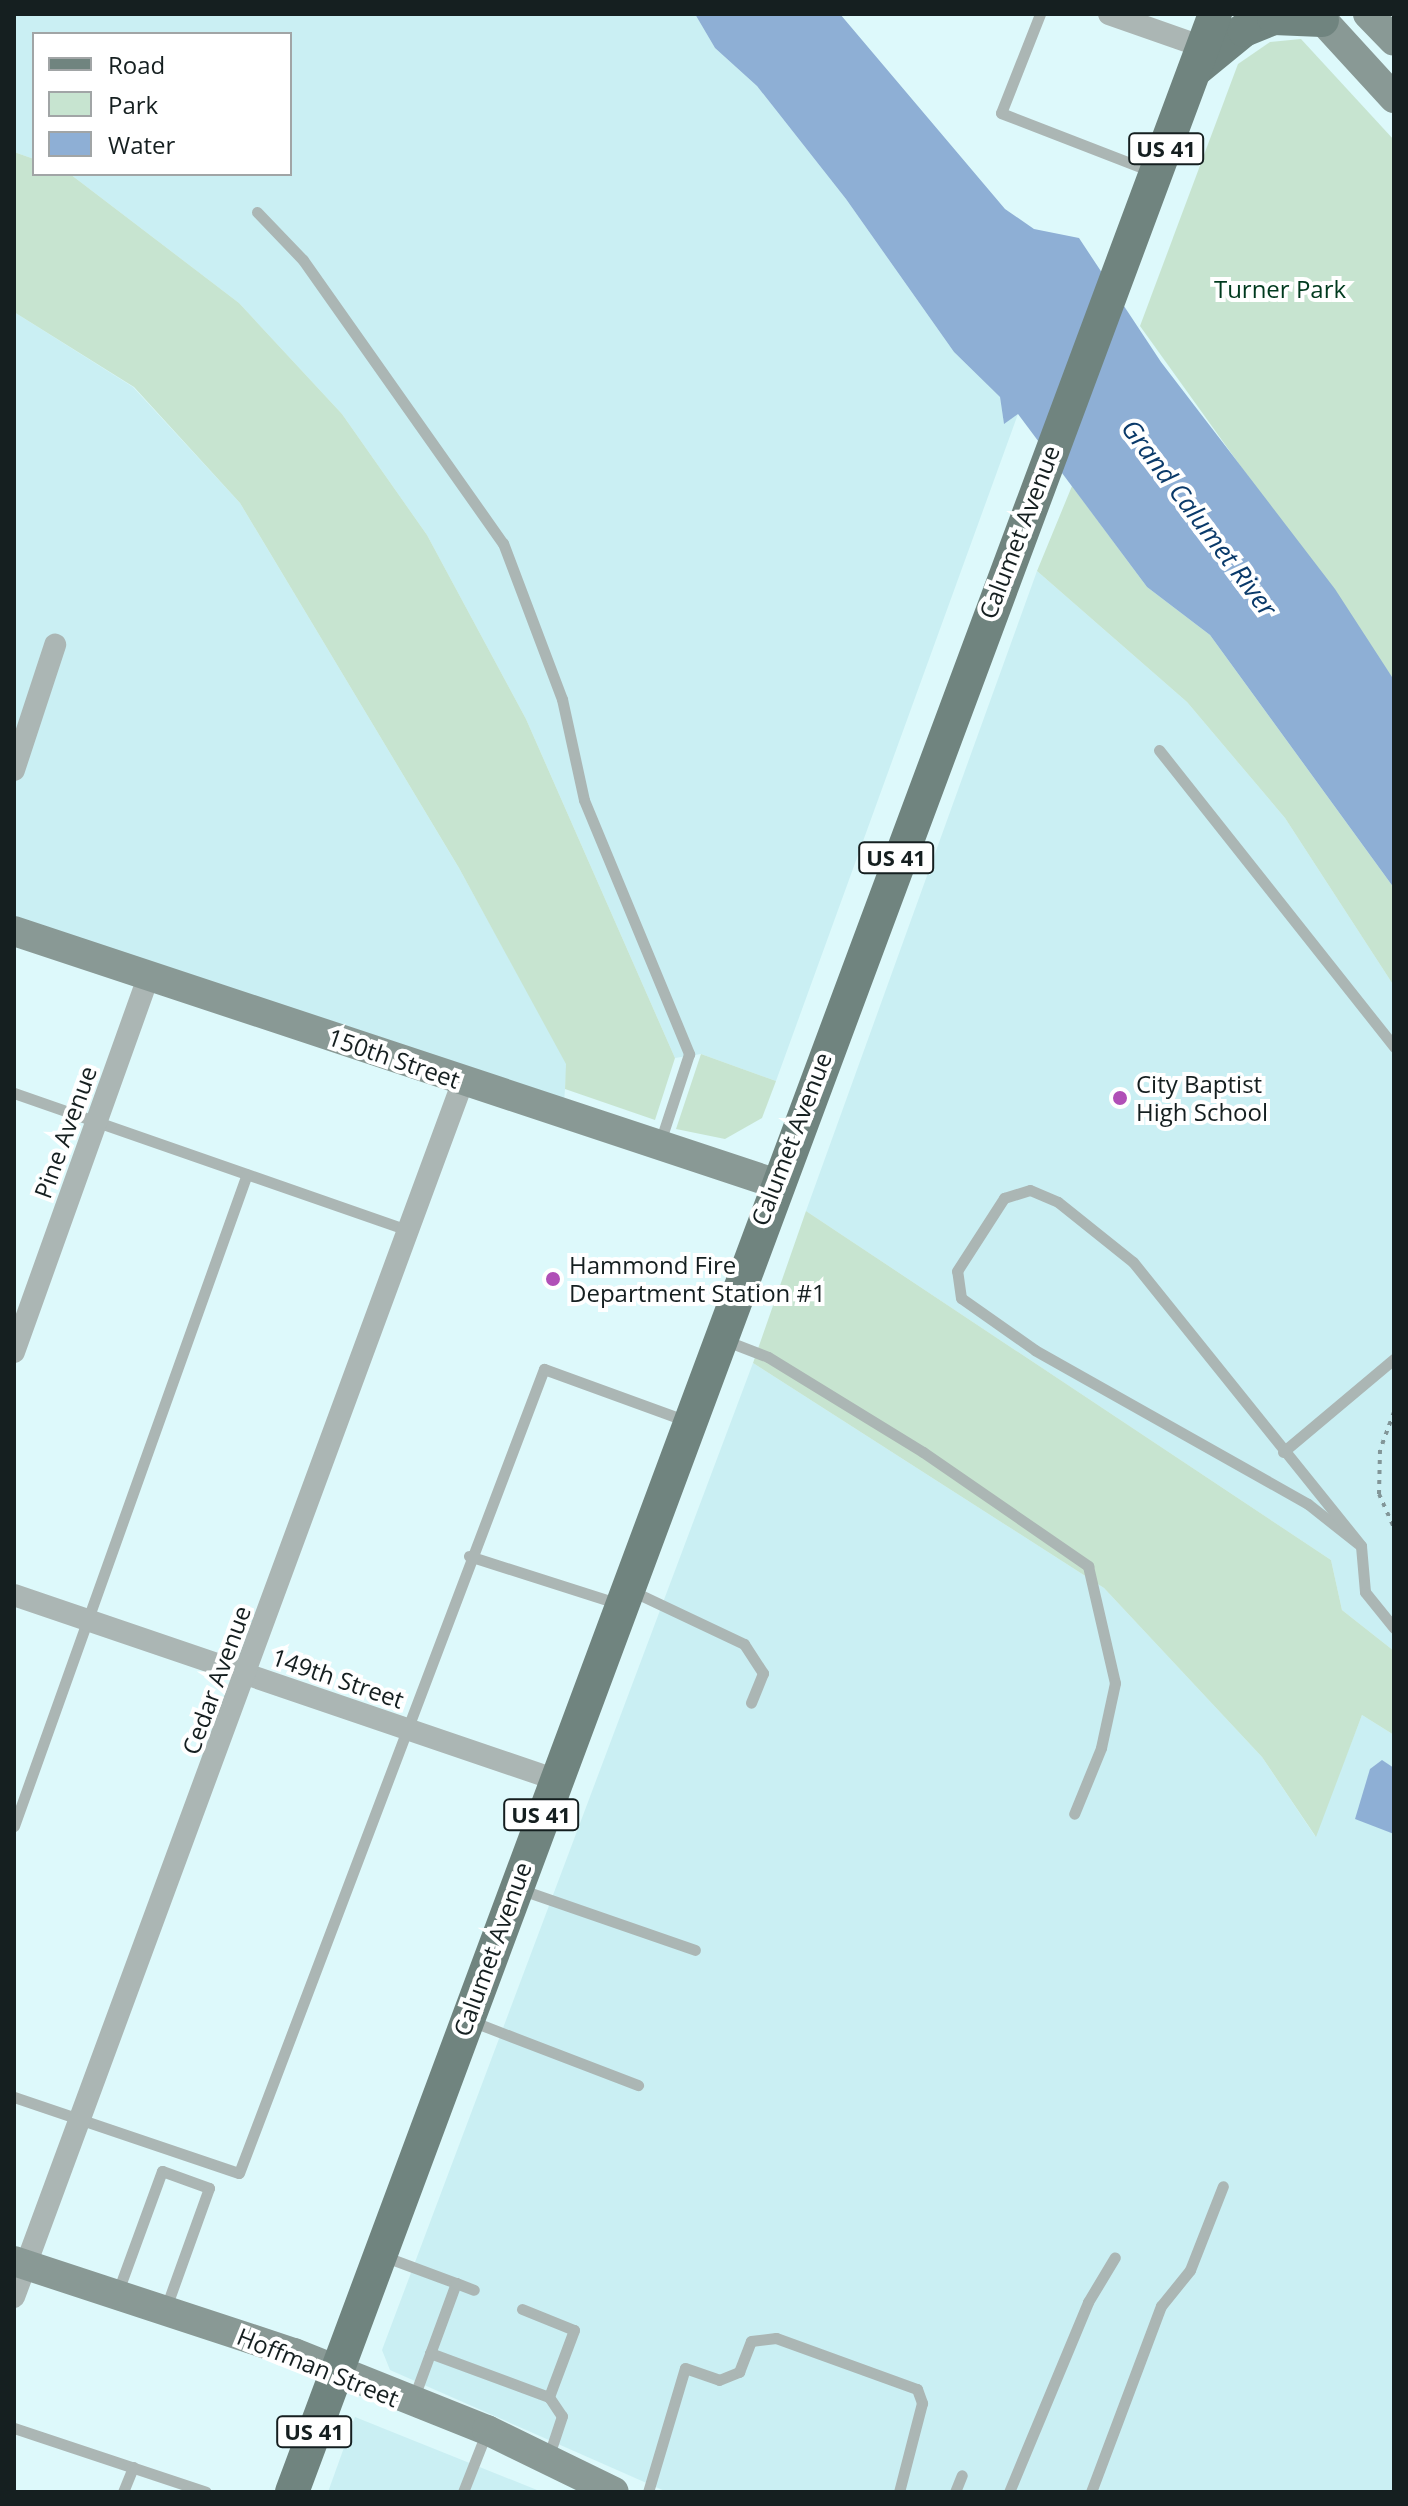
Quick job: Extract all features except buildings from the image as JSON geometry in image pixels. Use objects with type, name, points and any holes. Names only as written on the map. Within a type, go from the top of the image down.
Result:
[{"type":"main road","name":"Calumet Avenue","points":[[292,2492],[774,1183],[1017,533],[1137,228],[1215,14]]},
{"type":"main road","points":[[1199,58],[1244,30],[1274,18],[1320,17]]},
{"type":"street","points":[[1109,14],[1199,58]]},
{"type":"street","points":[[1368,14],[1394,41]]},
{"type":"street","points":[[1320,17],[1394,98]]},
{"type":"street","points":[[14,770],[55,645]]},
{"type":"street","name":"150th Street","points":[[14,931],[774,1183]]},
{"type":"street","name":"Pine Avenue","points":[[14,1352],[149,975]]},
{"type":"street","name":"Cedar Avenue","points":[[14,2297],[20,2263],[80,2119],[247,1674],[463,1081]]},
{"type":"street","name":"149th Street","points":[[14,1595],[554,1779]]},
{"type":"street","name":"Hoffman Street","points":[[20,2263],[336,2372],[411,2404],[487,2430],[614,2492]]},
{"type":"lane","points":[[1040,14],[1001,113],[1157,173]]},
{"type":"lane","points":[[257,212],[303,260],[503,543],[562,699],[584,800],[689,1054],[659,1146]]},
{"type":"lane","points":[[1159,750],[1394,1047]]},
{"type":"lane","points":[[14,1093],[408,1230]]},
{"type":"lane","points":[[14,1826],[91,1621],[247,1174]]},
{"type":"lane","points":[[1361,1546],[1308,1504],[1035,1350],[961,1298],[957,1271],[1004,1198],[1030,1190],[1094,1227],[1133,1262],[1361,1546],[1365,1592],[1394,1628]]},
{"type":"lane","points":[[717,1337],[768,1357],[923,1452],[1088,1566],[1115,1683],[1101,1748],[1074,1814]]},
{"type":"lane","points":[[1283,1452],[1394,1359]]},
{"type":"lane","points":[[14,2097],[239,2173],[469,1556],[544,1369],[687,1421]]},
{"type":"lane","points":[[469,1556],[622,1596],[744,1644],[763,1673],[751,1703]]},
{"type":"lane","points":[[515,1887],[695,1950]]},
{"type":"lane","points":[[466,2019],[638,2085]]},
{"type":"lane","points":[[117,2295],[162,2171],[209,2188],[165,2311]]},
{"type":"lane","points":[[1091,2492],[1161,2306],[1190,2270],[1223,2186]]},
{"type":"lane","points":[[379,2254],[474,2290]]},
{"type":"lane","points":[[1009,2492],[1088,2302],[1115,2257]]},
{"type":"lane","points":[[411,2404],[456,2283]]},
{"type":"lane","points":[[522,2309],[574,2330],[549,2397]]},
{"type":"lane","points":[[648,2492],[685,2368],[719,2380],[739,2372],[751,2341],[776,2338],[917,2389],[922,2403],[899,2492]]},
{"type":"lane","points":[[430,2353],[549,2397],[562,2416],[548,2459]]},
{"type":"lane","points":[[14,2428],[206,2492]]},
{"type":"lane","points":[[463,2492],[487,2430]]},
{"type":"lane","points":[[123,2492],[133,2467]]},
{"type":"lane","points":[[955,2492],[962,2475]]},
{"type":"path","points":[[1394,1412],[1380,1450],[1379,1494],[1394,1527]]},
{"type":"shaded area","points":[[14,14],[695,14],[715,48],[757,86],[846,199],[954,352],[1000,397],[1004,423],[1018,414],[776,1081],[701,1054],[675,1058],[526,719],[427,535],[342,414],[239,303],[73,176],[292,176],[292,32],[32,32],[32,158],[14,152]]},
{"type":"shaded area","points":[[14,312],[133,387],[240,503],[459,868],[567,1064],[563,1114],[14,929]]},
{"type":"shaded area","name":"City Baptist High School","points":[[1037,571],[1187,702],[1285,818],[1394,986],[1394,1651],[1342,1610],[1331,1560],[806,1211]]},
{"type":"shaded area","points":[[753,1363],[1104,1588],[1262,1757],[1315,1836],[1362,1715],[1394,1735],[1394,2492],[667,2492],[390,2370],[382,2350]]},
{"type":"shaded area","points":[[355,2417],[542,2492],[328,2492]]},
{"type":"green space","name":"Turner Park","points":[[1301,39],[1394,140],[1394,680],[1140,326],[1238,64],[1270,42]]},
{"type":"green space","points":[[14,152],[32,158],[32,176],[73,176],[239,303],[342,414],[427,535],[526,719],[675,1058],[655,1120],[565,1089],[566,1064],[459,868],[240,503],[134,387],[14,312]]},
{"type":"green space","points":[[1072,486],[1147,587],[1210,635],[1394,888],[1394,986],[1285,818],[1187,702],[1037,571]]},
{"type":"green space","points":[[701,1054],[776,1081],[762,1118],[725,1139],[676,1129]]},
{"type":"green space","points":[[806,1211],[1331,1560],[1342,1610],[1394,1651],[1394,1735],[1362,1715],[1316,1837],[1262,1757],[1104,1588],[753,1363]]},
{"type":"water","name":"Grand Calumet River","points":[[695,14],[840,14],[1005,209],[1034,229],[1079,238],[1161,362],[1335,589],[1394,680],[1394,888],[1210,635],[1147,587],[1018,414],[1004,424],[1000,397],[954,352],[846,199],[757,86],[715,48]]},
{"type":"water","points":[[1382,1760],[1394,1768],[1394,1834],[1355,1819],[1370,1769]]},
{"type":"place","name":"City Baptist High School","points":[[1120,1098]]},
{"type":"place","name":"Hammond Fire Department Station #1","points":[[553,1279]]}]
